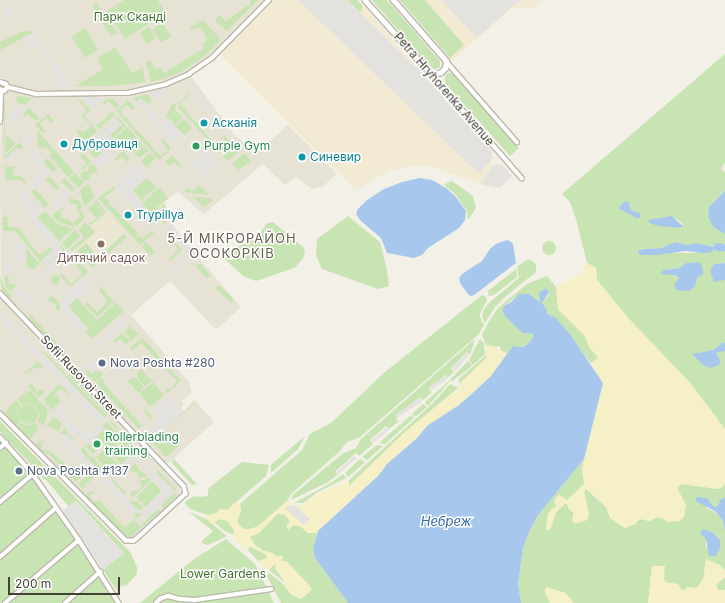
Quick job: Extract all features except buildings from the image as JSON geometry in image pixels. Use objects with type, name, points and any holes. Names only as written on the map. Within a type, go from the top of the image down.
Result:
[{"type":"street","points":[[0,83],[6,84],[8,87],[37,94],[128,92],[166,84],[189,74],[213,57],[269,0]]},
{"type":"street","name":"Petra Hryhorenka Avenue","points":[[365,0],[522,178]]},
{"type":"street","name":"Petra Hryhorenka Avenue","points":[[393,0],[446,61]]},
{"type":"street","points":[[432,75],[443,70],[446,61]]},
{"type":"street","points":[[446,61],[517,142]]},
{"type":"street","points":[[0,122],[0,90],[6,91],[8,87]]},
{"type":"street","name":"Sofii Rusovoi Street","points":[[0,293],[186,488],[184,497],[138,538],[134,541],[126,541],[0,414]]},
{"type":"street","points":[[0,437],[33,474],[100,572],[119,603]]},
{"type":"street","points":[[0,448],[6,443]]},
{"type":"street","points":[[0,502],[33,474]]},
{"type":"street","points":[[0,557],[56,508]]},
{"type":"street","points":[[5,603],[78,540]]},
{"type":"street","points":[[65,603],[100,572]]},
{"type":"street","points":[[156,603],[160,599],[168,596],[180,599],[195,600],[271,589]]},
{"type":"shaded area","points":[[0,0],[267,0],[218,50],[188,72],[170,81],[128,91],[39,92],[19,88],[0,78]]},
{"type":"shaded area","points":[[274,0],[358,0],[492,151],[493,157],[490,162],[493,165],[480,184],[428,166],[417,165],[389,171],[356,190],[223,58],[224,50]]},
{"type":"shaded area","points":[[298,0],[347,0],[412,64],[416,66],[492,152],[492,159],[490,162],[479,174]]},
{"type":"shaded area","points":[[400,0],[543,0],[535,8],[512,8],[452,61]]},
{"type":"shaded area","points":[[441,0],[520,0],[480,35],[475,36]]},
{"type":"shaded area","points":[[6,4],[12,14],[7,17],[1,7]]},
{"type":"shaded area","points":[[35,32],[71,86],[48,87],[57,82],[57,77],[42,50],[33,46],[23,38]]},
{"type":"shaded area","points":[[190,75],[233,133],[255,154],[288,125],[337,174],[322,187],[312,189],[296,177],[285,185],[263,164],[204,214],[178,192],[164,202],[170,222],[196,255],[241,307],[216,330],[170,281],[131,315],[189,382],[192,392],[182,401],[184,405],[181,408],[184,411],[195,400],[214,422],[166,465],[1,292],[0,166],[2,94],[9,90],[36,96],[125,94],[167,86]]},
{"type":"shaded area","points":[[165,88],[166,92],[156,101],[150,94]]},
{"type":"shaded area","points":[[196,90],[235,137],[232,140],[192,93]]},
{"type":"shaded area","points":[[103,96],[105,98],[93,110],[84,100],[84,97]]},
{"type":"shaded area","points":[[140,98],[161,122],[167,117],[183,136],[173,144],[137,101]]},
{"type":"shaded area","points":[[21,106],[25,110],[13,124],[7,118]]},
{"type":"shaded area","points":[[116,118],[122,124],[107,138],[111,142],[101,152],[96,147],[90,152],[84,146]]},
{"type":"shaded area","points":[[30,133],[35,139],[25,147],[20,141]]},
{"type":"shaded area","points":[[110,146],[116,153],[99,168],[93,161]]},
{"type":"shaded area","points":[[18,148],[21,151],[7,162],[7,158]]},
{"type":"shaded area","points":[[206,148],[219,163],[203,177],[190,162]]},
{"type":"shaded area","points":[[36,149],[43,158],[41,160],[44,164],[40,168],[35,163],[37,161],[32,155],[30,157],[27,154]]},
{"type":"shaded area","points":[[136,165],[148,176],[133,190],[132,193],[152,215],[154,214],[156,217],[151,222],[154,225],[151,227],[114,185]]},
{"type":"shaded area","points":[[493,165],[502,165],[512,176],[499,188],[480,184]]},
{"type":"shaded area","points":[[45,168],[50,173],[35,188],[30,183]]},
{"type":"shaded area","points":[[19,183],[32,197],[26,203],[18,203]]},
{"type":"shaded area","points":[[67,189],[70,193],[66,198],[65,204],[55,209],[51,204]]},
{"type":"shaded area","points":[[33,198],[39,204],[34,209],[37,212],[42,208],[45,210],[37,218],[61,245],[59,246],[63,251],[45,266],[41,261],[55,248],[29,218],[29,213],[23,207]]},
{"type":"shaded area","name":"Дитячий садок","points":[[106,212],[128,236],[90,270],[73,251],[96,231],[91,225]]},
{"type":"shaded area","points":[[172,224],[196,255],[192,259],[166,230]]},
{"type":"shaded area","points":[[16,243],[24,243],[24,261],[16,261]]},
{"type":"shaded area","points":[[67,251],[71,256],[40,281],[36,276]]},
{"type":"shaded area","points":[[185,255],[189,259],[174,274],[170,270]]},
{"type":"shaded area","points":[[3,263],[13,263],[13,269],[5,274],[2,272]]},
{"type":"shaded area","points":[[82,279],[91,289],[85,295],[77,297],[68,307],[86,328],[80,332],[61,310],[61,303],[65,298],[63,296]]},
{"type":"shaded area","points":[[22,288],[34,302],[28,307],[16,293]]},
{"type":"shaded area","points":[[0,297],[180,488],[180,496],[134,538],[129,539],[122,536],[0,412]]},
{"type":"shaded area","points":[[0,311],[38,351],[37,354],[34,355],[0,319]]},
{"type":"shaded area","points":[[121,319],[123,321],[101,342],[123,322],[125,324],[99,347],[95,342]]},
{"type":"shaded area","points":[[467,353],[469,355],[455,371],[452,368]]},
{"type":"shaded area","points":[[41,354],[63,377],[59,381],[37,358]]},
{"type":"shaded area","points":[[127,355],[132,360],[117,375],[112,370]]},
{"type":"shaded area","points":[[90,362],[94,362],[96,363],[96,371],[90,372],[87,369],[87,365]]},
{"type":"shaded area","points":[[445,376],[447,379],[431,391],[428,387]]},
{"type":"shaded area","points":[[64,378],[104,419],[99,423],[60,382]]},
{"type":"shaded area","points":[[167,397],[173,404],[175,402],[182,411],[156,439],[150,432],[146,432],[157,422],[156,420],[160,417],[153,410]]},
{"type":"shaded area","points":[[420,398],[422,401],[397,418],[395,415]]},
{"type":"shaded area","points":[[60,407],[64,411],[63,414],[83,434],[88,434],[98,425],[102,430],[88,443],[85,441],[84,442],[79,435],[75,435],[54,413]]},
{"type":"shaded area","points":[[386,428],[389,430],[373,443],[371,441]]},
{"type":"shaded area","points":[[63,435],[67,435],[72,440],[75,440],[71,444],[74,448],[79,444],[81,447],[77,451],[80,451],[95,466],[88,469],[62,443],[61,437]]},
{"type":"shaded area","points":[[354,456],[357,458],[337,475],[336,473]]},
{"type":"shaded area","points":[[139,457],[153,472],[149,475],[135,461]]},
{"type":"shaded area","points":[[129,458],[134,462],[125,476],[117,480],[112,475]]},
{"type":"shaded area","points":[[155,473],[174,493],[147,519],[141,512],[163,490],[151,477]]},
{"type":"shaded area","points":[[108,475],[117,489],[138,510],[134,515],[110,491],[107,485],[98,482],[92,490],[86,491],[91,488],[95,481],[102,481]]},
{"type":"shaded area","points":[[75,501],[124,553],[103,570],[63,511]]},
{"type":"shaded area","points":[[290,505],[297,507],[310,519],[304,525],[285,509]]},
{"type":"green space","name":"Парк Сканді","points":[[124,0],[158,0],[165,12],[162,14],[163,15],[125,39],[107,11]]},
{"type":"green space","points":[[250,0],[258,0],[227,31],[215,21],[219,15],[226,21],[250,4]]},
{"type":"green space","points":[[347,0],[357,0],[362,5],[362,10],[360,12]]},
{"type":"green space","points":[[372,0],[387,0],[440,61],[440,67],[436,69],[431,68]]},
{"type":"green space","points":[[400,0],[425,0],[464,45],[450,58]]},
{"type":"green space","points":[[97,3],[118,33],[111,36],[92,6]]},
{"type":"green space","points":[[202,21],[205,22],[221,40],[206,55],[183,71],[151,82],[146,62],[150,60],[155,69],[160,67],[164,73],[204,48],[202,44],[208,40],[200,27],[192,30],[190,27]]},
{"type":"green space","points":[[162,23],[171,36],[161,43],[152,30]]},
{"type":"green space","points":[[149,27],[156,38],[147,44],[140,33]]},
{"type":"green space","points":[[85,28],[98,49],[85,58],[71,36]]},
{"type":"green space","points":[[20,32],[34,32],[0,50],[0,42]]},
{"type":"green space","points":[[115,47],[132,73],[143,67],[145,82],[112,86],[76,86],[103,69],[97,58]]},
{"type":"green space","points":[[725,54],[725,163],[721,169],[725,172],[725,191],[709,207],[708,216],[713,227],[725,234],[725,245],[721,243],[720,252],[725,251],[725,263],[714,264],[719,280],[725,280],[725,343],[722,343],[713,350],[693,354],[703,365],[719,365],[721,361],[716,353],[725,351],[725,429],[691,384],[629,319],[597,280],[596,268],[587,263],[576,219],[570,202],[562,194]],"holes":[[[630,203],[629,207],[634,212],[636,218],[622,210]],[[672,216],[684,225],[677,228],[668,227],[655,218],[659,219]],[[676,242],[687,245],[697,243],[714,247],[695,253],[639,255],[638,251],[644,249],[661,248]],[[699,262],[689,291],[681,289],[679,278],[664,270],[680,268],[686,263]]]},
{"type":"green space","points":[[448,73],[453,73],[519,148],[510,156],[445,83],[445,77]]},
{"type":"green space","points":[[147,94],[152,100],[148,105],[141,98],[137,101],[133,98]]},
{"type":"green space","points":[[189,94],[191,95],[179,103],[219,149],[227,142],[222,137],[224,135],[230,141],[220,153],[178,107],[180,105],[177,103]]},
{"type":"green space","points":[[18,96],[31,99],[25,105],[17,103],[16,97]]},
{"type":"green space","points":[[4,97],[5,97],[5,158]]},
{"type":"green space","points":[[106,99],[113,99],[119,105],[116,108],[109,101],[105,104],[102,102]]},
{"type":"green space","points":[[74,100],[81,100],[90,110],[84,116],[97,131],[81,145],[76,139],[80,136],[75,130],[84,132],[91,126],[82,116],[86,110],[79,101]]},
{"type":"green space","points":[[128,100],[135,107],[132,110],[127,105],[120,110],[124,117],[127,118],[135,129],[161,156],[168,150],[161,141],[163,139],[170,147],[170,150],[159,160],[116,111]]},
{"type":"green space","points":[[173,103],[177,105],[168,122],[164,120]]},
{"type":"green space","points":[[29,108],[39,118],[36,121],[28,114],[22,117]]},
{"type":"green space","points":[[175,110],[183,118],[175,125],[168,116]]},
{"type":"green space","points":[[111,112],[116,114],[99,129],[95,125],[103,121]]},
{"type":"green space","points":[[48,114],[54,121],[51,123],[46,118],[40,124],[45,131],[43,133],[35,125]]},
{"type":"green space","points":[[117,116],[126,126],[113,138],[110,135],[122,124],[115,118],[100,132]]},
{"type":"green space","points":[[184,119],[192,128],[184,135],[176,126]]},
{"type":"green space","points":[[127,127],[136,137],[127,146],[125,145],[124,149],[114,139]]},
{"type":"green space","points":[[37,130],[54,150],[51,153],[45,146],[42,149],[38,145]]},
{"type":"green space","points":[[6,134],[15,144],[6,153]]},
{"type":"green space","points":[[137,138],[143,145],[133,153],[127,147]]},
{"type":"green space","points":[[20,142],[23,147],[20,150],[17,147],[6,158],[6,155]]},
{"type":"green space","points":[[235,145],[241,150],[228,161],[223,156]]},
{"type":"green space","points":[[96,146],[102,153],[95,158],[87,150],[90,152]]},
{"type":"green space","points":[[144,146],[149,151],[139,158],[135,154]]},
{"type":"green space","points":[[55,150],[74,172],[68,177],[49,155]]},
{"type":"green space","points":[[123,151],[130,159],[127,162],[122,156],[117,161],[115,158]]},
{"type":"green space","points":[[82,152],[91,162],[82,170],[80,169],[87,163],[80,156]]},
{"type":"green space","points":[[150,153],[155,158],[148,166],[149,170],[141,161]]},
{"type":"green space","points":[[244,153],[251,161],[239,170],[232,164]]},
{"type":"green space","points":[[172,155],[181,165],[179,167],[174,162],[169,166],[165,162]]},
{"type":"green space","points":[[45,159],[48,159],[57,169],[53,172],[44,163]]},
{"type":"green space","points":[[90,165],[94,165],[96,169],[94,173],[90,173],[88,171],[88,167]]},
{"type":"green space","points":[[5,167],[17,167],[12,168],[14,176],[21,176],[26,182],[24,184],[21,180],[5,180]]},
{"type":"green space","points":[[83,171],[87,171],[89,175],[87,179],[83,179],[81,177],[81,173]]},
{"type":"green space","points":[[75,173],[84,182],[79,188],[69,179]]},
{"type":"green space","points":[[50,177],[60,188],[57,190],[45,179]]},
{"type":"green space","points":[[65,178],[75,190],[72,192],[61,181]]},
{"type":"green space","points":[[147,178],[156,188],[142,200],[133,191]]},
{"type":"green space","points":[[452,181],[473,196],[476,208],[468,220],[467,211],[455,194],[445,186],[445,184]]},
{"type":"green space","points":[[88,183],[92,191],[91,192],[95,197],[84,207],[80,190],[84,186],[85,188]]},
{"type":"green space","points":[[199,186],[209,195],[184,192],[188,188],[193,191]]},
{"type":"green space","points":[[113,187],[115,189],[105,197],[110,204],[107,208],[98,198]]},
{"type":"green space","points":[[35,189],[49,204],[45,208],[31,192]]},
{"type":"green space","points":[[157,189],[161,189],[168,198],[159,206],[156,204],[159,208],[152,214],[142,203],[149,197],[150,198]]},
{"type":"green space","points":[[193,197],[210,198],[213,200],[204,207]]},
{"type":"green space","points":[[70,198],[80,201],[82,209],[77,211],[77,205],[69,202]]},
{"type":"green space","points":[[96,200],[106,212],[91,225],[87,221],[91,223],[104,212],[95,202],[86,208]]},
{"type":"green space","points":[[95,203],[103,212],[96,218],[88,209]]},
{"type":"green space","points":[[165,204],[169,219],[163,225],[162,206]]},
{"type":"green space","points":[[111,205],[122,216],[118,220],[107,208]]},
{"type":"green space","points":[[63,207],[64,209],[60,211],[61,218],[69,219],[75,227],[58,222],[52,215]]},
{"type":"green space","points":[[45,211],[56,223],[73,229],[59,241],[38,217]]},
{"type":"green space","points":[[83,211],[84,219],[76,226],[73,223],[80,217],[82,219],[78,212]]},
{"type":"green space","points":[[348,216],[380,242],[387,270],[389,286],[378,289],[322,269],[316,255],[317,239]]},
{"type":"green space","points":[[3,217],[9,217],[7,219],[8,226],[18,228],[36,251],[42,255],[50,247],[53,250],[41,261],[45,266],[63,251],[59,246],[61,245],[65,250],[45,267],[15,231],[3,231]]},
{"type":"green space","points":[[123,217],[138,234],[134,238],[118,221]]},
{"type":"green space","points":[[85,222],[95,232],[73,251],[70,249],[84,237],[79,231],[79,228]]},
{"type":"green space","points":[[273,222],[303,247],[305,253],[303,259],[294,268],[256,281],[243,276],[226,260],[226,257],[239,246],[256,239],[267,223]]},
{"type":"green space","points":[[75,230],[81,236],[67,249],[62,243]]},
{"type":"green space","points":[[152,230],[154,233],[140,245],[135,239],[139,235],[142,238],[145,237]]},
{"type":"green space","points":[[165,231],[182,250],[171,261],[169,259],[178,250],[174,243],[170,241]]},
{"type":"green space","points":[[124,234],[127,237],[92,268],[77,251],[86,243],[98,257]]},
{"type":"green space","points":[[546,241],[552,241],[556,245],[556,251],[552,255],[546,255],[542,251],[542,245]]},
{"type":"green space","points":[[146,242],[155,252],[150,256],[142,246]]},
{"type":"green space","points":[[26,248],[40,264],[33,269],[26,266]]},
{"type":"green space","points":[[75,258],[88,272],[70,287],[60,276],[62,274],[71,284],[81,275],[82,272],[74,263],[76,261]]},
{"type":"green space","points":[[528,259],[534,262],[536,272],[506,296],[495,307],[485,323],[482,317],[484,309],[491,301],[519,278],[517,267]]},
{"type":"green space","points":[[200,263],[210,275],[206,278],[196,266]]},
{"type":"green space","points":[[516,269],[517,277],[494,295],[489,296],[488,291]]},
{"type":"green space","points":[[10,274],[8,277],[9,284],[17,285],[10,291],[6,287],[4,277]]},
{"type":"green space","points":[[55,274],[60,279],[55,284],[50,279]]},
{"type":"green space","points":[[0,276],[4,287],[12,296],[10,299],[1,288]]},
{"type":"green space","points":[[547,276],[556,287],[558,309],[584,335],[598,358],[597,361],[591,363],[555,317],[547,314],[542,303],[549,294],[549,290],[540,302],[529,294],[514,298],[504,306],[502,310],[504,315],[527,334],[533,334],[534,336],[529,343],[523,347],[517,346],[511,348],[507,354],[501,350],[500,346],[496,347],[486,345],[482,335],[498,308],[527,284]]},
{"type":"green space","points":[[220,285],[234,300],[231,303],[215,288]]},
{"type":"green space","points":[[100,286],[114,302],[97,317],[85,304],[87,302],[97,312],[106,303],[107,300],[99,291]]},
{"type":"green space","points":[[482,295],[486,297],[487,300],[480,313],[480,317],[484,325],[479,334],[360,437],[347,442],[340,451],[291,494],[288,500],[259,526],[247,530],[241,527],[237,521],[241,511],[240,504],[302,450],[310,434],[331,423],[385,372]]},
{"type":"green space","points":[[50,296],[52,296],[60,304],[60,309],[56,310],[56,304],[48,301]]},
{"type":"green space","points":[[77,298],[97,320],[88,328],[68,306]]},
{"type":"green space","points":[[116,302],[124,311],[92,339],[85,332]]},
{"type":"green space","points":[[30,314],[70,358],[65,355],[29,319]]},
{"type":"green space","points":[[131,325],[132,329],[138,333],[132,341],[124,332]]},
{"type":"green space","points":[[122,333],[130,341],[126,344],[121,339],[115,343],[113,341]]},
{"type":"green space","points":[[142,337],[181,381],[168,393],[165,390],[168,388],[171,389],[177,381],[141,343],[132,351],[129,349]]},
{"type":"green space","points":[[475,339],[470,355],[467,352],[451,368],[454,372],[447,378],[445,375],[429,389],[432,392],[423,400],[420,397],[396,418],[398,422],[389,429],[386,426],[370,440],[373,444],[359,456],[356,453],[336,471],[337,475],[328,482],[291,500],[293,495],[342,454],[356,448],[361,439]]},
{"type":"green space","points":[[480,339],[484,343],[485,354],[473,365],[469,360]]},
{"type":"green space","points":[[45,352],[66,374],[64,375],[44,353]]},
{"type":"green space","points":[[486,355],[487,357],[460,384],[458,380]]},
{"type":"green space","points":[[36,360],[43,367],[32,369],[31,372],[24,373],[24,371],[27,372],[37,362]]},
{"type":"green space","points":[[468,361],[472,366],[451,382],[450,380]]},
{"type":"green space","points":[[88,369],[92,374],[98,370],[103,375],[95,382],[85,372]]},
{"type":"green space","points":[[141,369],[152,381],[145,386],[137,377],[138,372]]},
{"type":"green space","points":[[70,373],[106,411],[107,414],[68,374]]},
{"type":"green space","points":[[83,373],[125,417],[125,418]]},
{"type":"green space","points":[[67,375],[106,415],[106,417],[104,417],[65,377]]},
{"type":"green space","points":[[102,378],[107,387],[143,426],[139,429],[96,383]]},
{"type":"green space","points":[[131,378],[136,378],[144,387],[139,393],[128,381]]},
{"type":"green space","points":[[153,382],[164,395],[150,407],[139,394]]},
{"type":"green space","points":[[449,382],[428,406],[425,402]]},
{"type":"green space","points":[[31,383],[37,391],[43,389],[44,393],[41,396],[39,397],[28,386]]},
{"type":"green space","points":[[60,384],[69,394],[68,395],[61,389],[56,393],[58,397],[52,391]]},
{"type":"green space","points":[[450,384],[458,388],[405,432],[349,486],[349,480],[433,403]]},
{"type":"green space","points":[[30,390],[40,401],[35,406],[29,403],[23,405],[17,399]]},
{"type":"green space","points":[[52,391],[61,401],[53,410],[43,401],[47,401],[44,399]]},
{"type":"green space","points":[[16,400],[21,406],[17,413],[20,422],[16,426],[4,413]]},
{"type":"green space","points":[[41,402],[48,409],[44,425],[37,421],[40,416],[36,406]]},
{"type":"green space","points":[[194,402],[196,408],[193,404],[165,430],[179,446],[166,457],[144,434],[149,432],[156,438]]},
{"type":"green space","points":[[28,404],[35,407],[38,414],[35,421],[28,424],[21,421],[18,414],[21,407]]},
{"type":"green space","points":[[423,404],[427,407],[416,416],[411,415]]},
{"type":"green space","points":[[145,408],[152,418],[146,424],[150,419],[144,412]]},
{"type":"green space","points":[[410,416],[415,417],[385,444],[379,443]]},
{"type":"green space","points":[[54,417],[61,423],[58,431],[46,425]]},
{"type":"green space","points":[[110,420],[139,450],[138,452],[109,421]]},
{"type":"green space","points":[[0,421],[130,552],[137,567],[137,574],[127,585],[121,586],[118,592],[103,570],[124,553],[76,501],[69,507],[46,480],[35,473],[35,469],[0,432]]},
{"type":"green space","points":[[107,422],[137,454],[133,458],[103,426]]},
{"type":"green space","points":[[21,423],[27,426],[35,423],[38,430],[30,439],[17,426]]},
{"type":"green space","points":[[64,427],[68,432],[67,433],[74,439],[72,440],[67,435],[59,432],[63,431]]},
{"type":"green space","points":[[103,430],[110,437],[93,454],[86,447]]},
{"type":"green space","points":[[305,436],[298,449],[271,473],[271,465]]},
{"type":"green space","points":[[111,438],[129,457],[121,465],[103,446]]},
{"type":"green space","points":[[0,440],[32,475],[120,603],[0,603]]},
{"type":"green space","points":[[43,440],[45,441],[41,443],[42,450],[49,450],[68,467],[71,473],[77,477],[84,469],[86,472],[76,482],[49,454],[44,454],[36,447],[37,443]]},
{"type":"green space","points":[[377,445],[383,446],[367,460],[362,457]]},
{"type":"green space","points":[[83,447],[90,457],[92,456],[126,493],[124,495],[102,469],[98,473],[95,471],[98,468],[97,466],[92,469],[94,466],[81,451],[79,452]]},
{"type":"green space","points":[[104,450],[120,466],[112,474],[96,458]]},
{"type":"green space","points":[[173,458],[197,484],[192,485],[172,463]]},
{"type":"green space","points":[[360,459],[365,462],[348,477],[345,473]]},
{"type":"green space","points":[[584,459],[582,469],[585,484],[567,500],[559,495],[555,499],[557,506],[551,509],[550,529],[557,511],[565,504],[567,504],[574,513],[572,521],[587,520],[589,514],[584,492],[586,489],[606,507],[610,518],[625,528],[641,519],[649,521],[655,518],[684,517],[686,505],[677,488],[681,484],[719,489],[725,484],[725,497],[720,500],[718,506],[714,507],[707,498],[706,508],[714,511],[723,521],[725,532],[725,571],[720,565],[703,579],[697,588],[682,591],[678,584],[667,583],[652,566],[648,603],[574,603],[565,593],[550,589],[545,592],[550,603],[521,603],[518,584],[523,548],[538,515]],"holes":[[[703,529],[712,532],[720,540],[706,549],[706,539],[700,533]]]},
{"type":"green space","points":[[242,462],[269,465],[266,476],[227,510],[221,509],[215,514],[208,515],[190,509],[186,505],[185,502],[194,496],[208,496],[208,490],[210,487]]},
{"type":"green space","points":[[135,463],[141,472],[142,471],[147,476],[138,479],[138,473],[129,470]]},
{"type":"green space","points":[[158,470],[175,488],[176,492],[156,472]]},
{"type":"green space","points":[[91,471],[97,474],[84,486],[84,490],[78,484]]},
{"type":"green space","points":[[343,474],[346,478],[318,492],[303,503],[294,503],[331,483]]},
{"type":"green space","points":[[149,478],[151,480],[133,497],[130,494],[134,490],[136,492],[142,486],[139,481]]},
{"type":"green space","points":[[152,481],[161,491],[145,507],[142,503],[152,492],[147,486]]},
{"type":"green space","points":[[147,487],[152,492],[141,503],[136,498]]},
{"type":"green space","points":[[93,491],[95,493],[90,494],[92,501],[100,501],[121,524],[126,527],[133,520],[142,527],[131,537],[123,535],[86,497],[87,493]]},
{"type":"green space","points":[[174,493],[177,496],[164,508],[162,507],[162,504]]},
{"type":"green space","points":[[133,500],[135,502],[137,501],[144,509],[138,510],[130,502]]},
{"type":"green space","points":[[157,509],[161,511],[143,526],[134,515],[136,513],[142,514],[137,518],[142,524]]},
{"type":"green space","points":[[189,512],[206,519],[227,536],[208,545],[204,544],[201,542],[213,531]]},
{"type":"green space","points":[[278,513],[287,516],[290,522],[287,525],[293,527],[293,525],[301,526],[308,533],[317,533],[313,548],[315,558],[348,603],[281,603],[267,576],[269,573],[281,582],[292,595],[301,599],[312,590],[286,561],[281,562],[274,554],[264,551],[255,545],[250,537],[259,533]]},
{"type":"green space","points":[[220,519],[227,521],[234,530],[235,535],[225,531],[214,522]]},
{"type":"green space","name":"Lower Gardens","points":[[226,539],[255,564],[274,603],[140,603],[194,559]]},
{"type":"green space","points":[[249,547],[265,554],[268,558],[258,561],[248,550]]},
{"type":"green space","points":[[274,564],[276,564],[275,568],[285,583],[269,570]]},
{"type":"green space","points":[[725,577],[725,590],[718,590],[716,585]]},
{"type":"sand","points":[[587,263],[596,268],[597,280],[629,319],[691,384],[725,429],[725,484],[719,489],[681,484],[677,488],[686,505],[684,517],[680,521],[667,522],[662,518],[655,518],[649,521],[641,519],[637,521],[636,524],[625,528],[610,518],[606,507],[594,494],[586,489],[584,492],[589,514],[587,520],[575,524],[572,521],[574,513],[569,510],[567,504],[565,504],[557,511],[550,529],[547,531],[546,529],[548,513],[557,506],[554,502],[556,497],[559,495],[567,500],[584,484],[582,469],[591,431],[597,372],[591,363],[598,358],[589,347],[584,335],[558,309],[556,287],[584,272],[583,266]]},
{"type":"sand","points":[[486,345],[496,347],[498,352],[501,350],[507,354],[491,376],[459,405],[427,426],[416,439],[388,464],[379,475],[317,533],[308,533],[301,527],[294,525],[288,530],[286,526],[290,522],[285,514],[278,513],[259,533],[251,536],[250,538],[255,545],[264,551],[273,553],[276,557],[282,555],[283,558],[281,561],[286,561],[308,584],[312,590],[304,594],[303,598],[292,595],[283,584],[285,581],[275,568],[276,564],[271,566],[269,570],[258,561],[268,558],[265,554],[251,547],[249,547],[246,551],[235,539],[234,530],[227,521],[220,519],[212,524],[206,519],[208,515],[215,514],[221,509],[227,510],[236,502],[240,504],[241,511],[237,518],[238,524],[244,529],[255,529],[288,500],[293,506],[300,506],[319,494],[349,480],[349,486],[405,432],[457,390],[461,382],[487,357]]},
{"type":"sand","points":[[706,559],[720,565],[725,571],[725,577],[716,585],[718,590],[725,590],[725,603],[648,603],[652,566],[665,566],[664,579],[667,583],[678,584],[682,591],[688,587],[697,588],[703,579]]},
{"type":"sand","points":[[546,587],[566,593],[574,603],[550,603],[545,592]]},
{"type":"water","points":[[420,178],[432,180],[446,188],[455,196],[466,211],[465,220],[459,228],[428,248],[422,255],[414,258],[387,253],[381,238],[360,220],[356,214],[358,209],[367,200],[384,189],[402,182]]},
{"type":"water","points":[[725,191],[725,234],[713,227],[708,216],[709,207]]},
{"type":"water","points":[[625,201],[630,203],[629,207],[634,212],[640,213],[640,218],[636,218],[618,208]]},
{"type":"water","points":[[672,216],[684,226],[677,228],[659,226],[649,223],[648,220]]},
{"type":"water","points":[[507,240],[513,244],[516,263],[474,295],[471,296],[468,294],[460,283],[459,278],[462,274],[482,261],[490,249],[496,244]]},
{"type":"water","points":[[676,242],[687,245],[697,243],[714,247],[714,244],[721,243],[725,245],[725,251],[720,252],[714,249],[712,252],[704,253],[686,251],[657,255],[639,255],[638,251],[644,249],[661,248]]},
{"type":"water","points":[[699,262],[702,266],[703,274],[697,278],[695,286],[689,291],[676,290],[674,285],[679,278],[675,275],[660,274],[664,270],[680,268],[686,263]]},
{"type":"water","points":[[725,263],[725,280],[714,282],[710,271],[714,264]]},
{"type":"water","name":"Небреж","points":[[544,289],[547,289],[549,292],[542,303],[547,310],[547,314],[555,317],[572,337],[603,383],[584,459],[538,515],[523,548],[518,584],[521,603],[348,603],[315,558],[313,548],[318,531],[379,475],[387,464],[416,439],[427,426],[459,405],[491,376],[513,346],[523,347],[529,343],[534,336],[533,334],[523,333],[520,331],[504,315],[502,310],[504,306],[511,302],[519,294],[529,294],[540,302],[539,293]]},
{"type":"water","points":[[722,343],[725,343],[725,351],[716,353],[721,361],[719,365],[710,368],[703,365],[692,354],[713,350]]},
{"type":"water","points":[[697,497],[707,498],[714,507],[718,506],[720,500],[725,497],[725,532],[723,521],[715,511],[695,501]]},
{"type":"water","points":[[703,529],[712,532],[720,540],[720,548],[716,556],[709,556],[706,539],[700,533]]},
{"type":"place","name":"Асканія","points":[[204,123]]},
{"type":"place","name":"Дубровиця","points":[[64,144]]},
{"type":"place","name":"Purple Gym","points":[[196,146]]},
{"type":"place","name":"Синевир","points":[[302,157]]},
{"type":"place","name":"Trypillya","points":[[128,215]]},
{"type":"place","name":"Дитячий садок","points":[[101,244]]},
{"type":"place","name":"Nova Poshta #280","points":[[102,363]]},
{"type":"place","name":"Rollerblading training","points":[[97,444]]},
{"type":"place","name":"Nova Poshta #137","points":[[19,471]]},
{"type":"district","name":"5-Й МІКРОРАЙОН ОСОКОРКІВ","points":[[232,246]]}]
